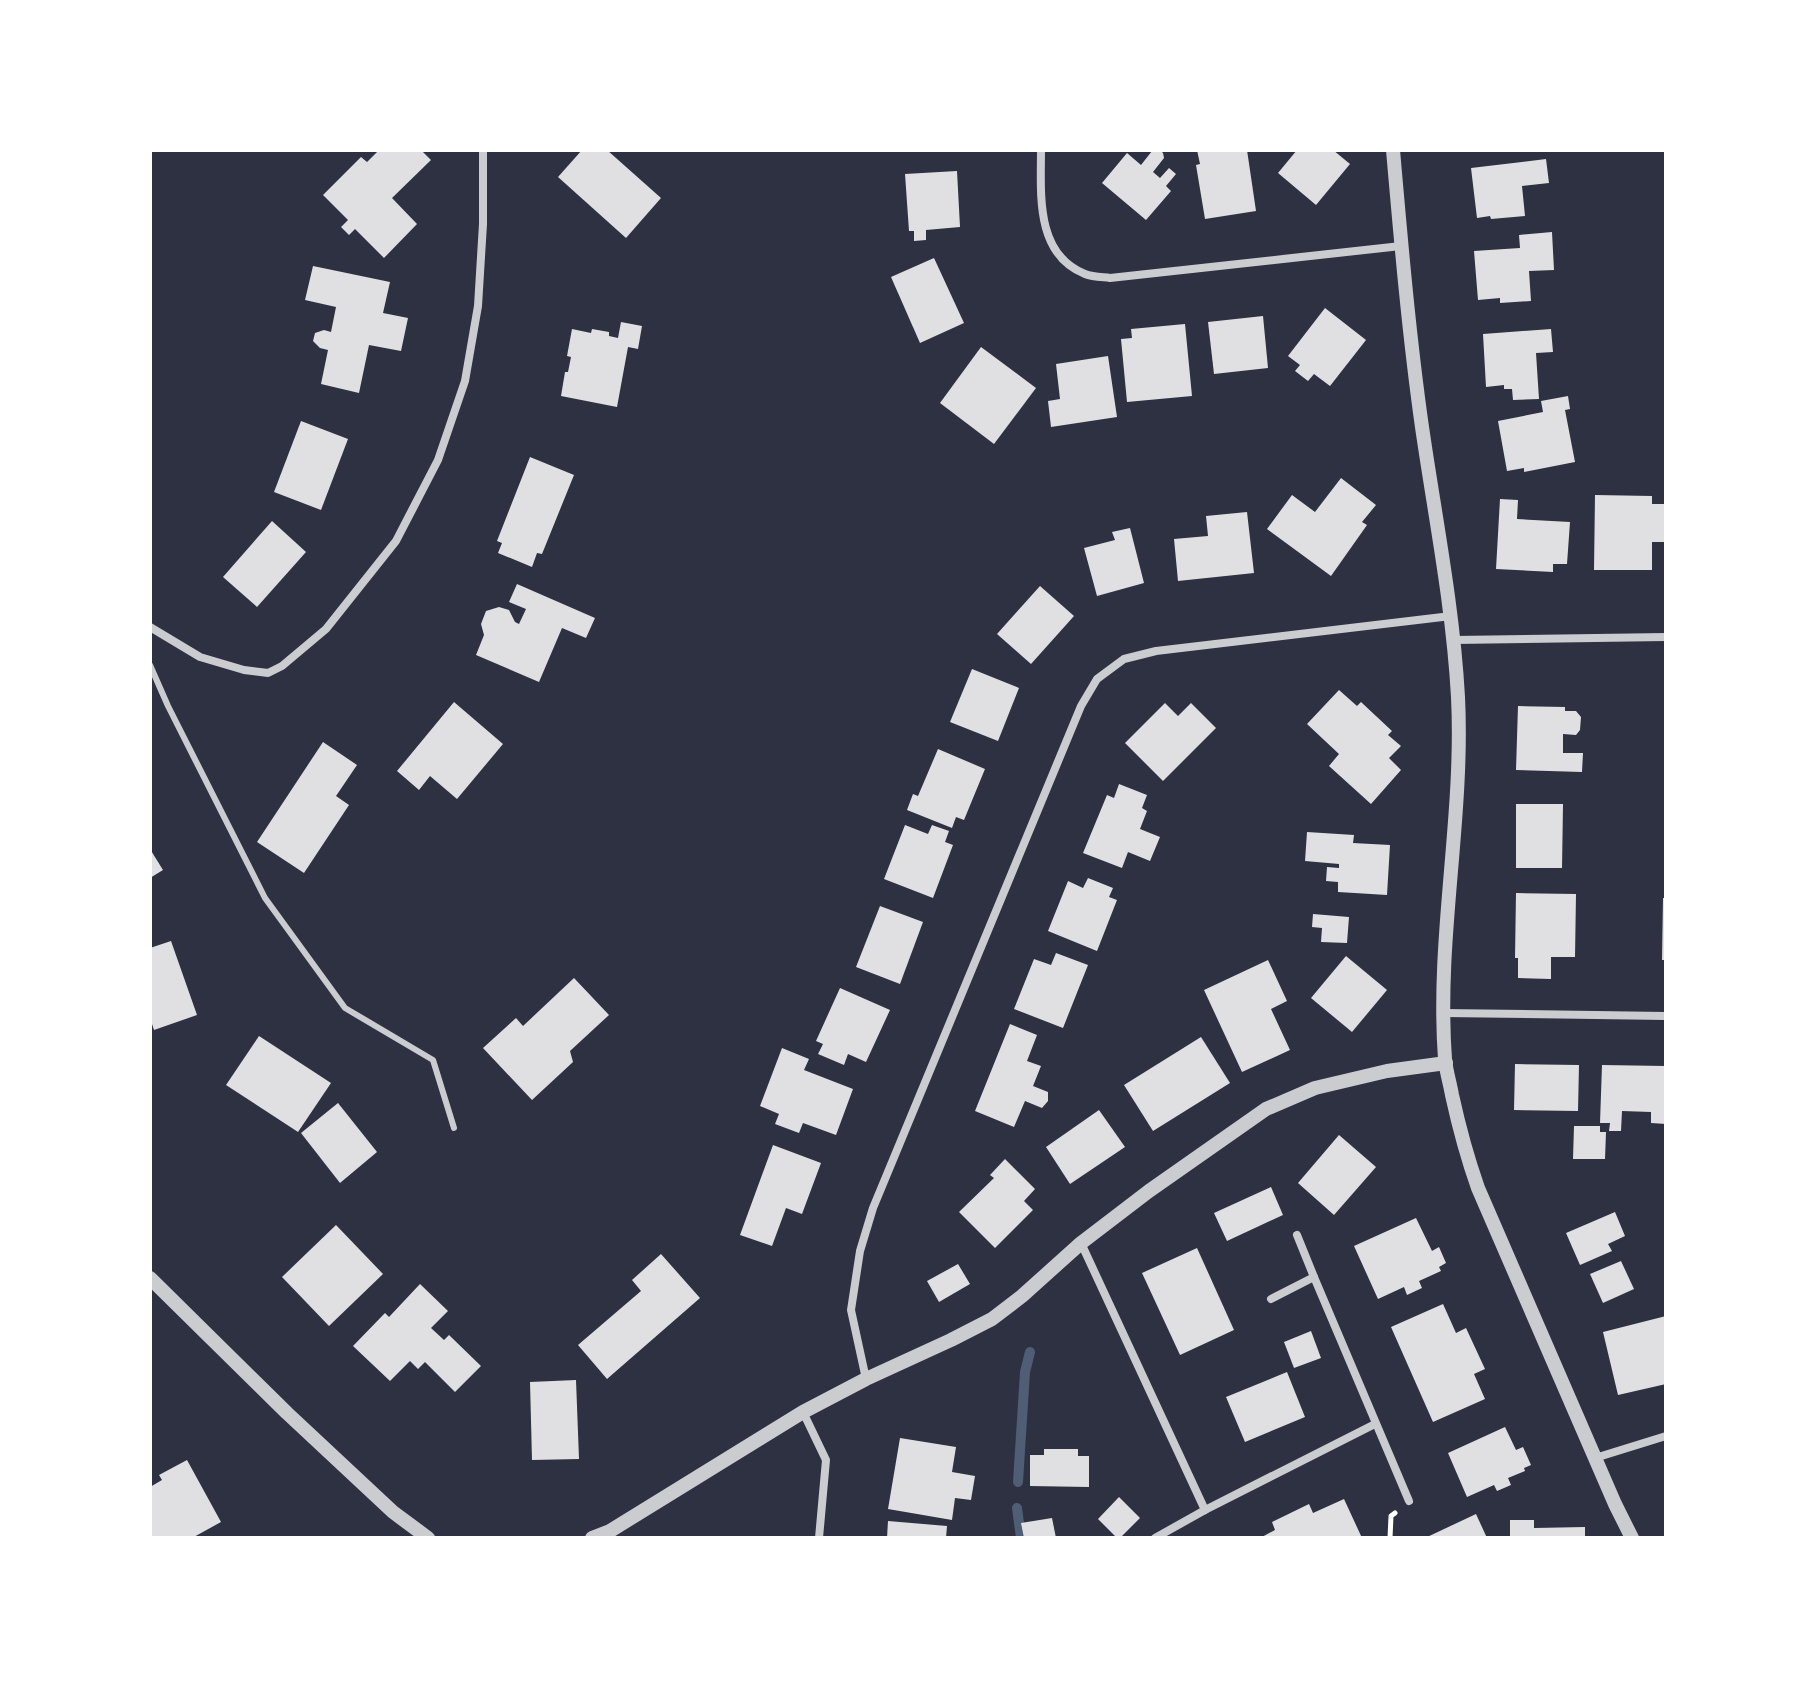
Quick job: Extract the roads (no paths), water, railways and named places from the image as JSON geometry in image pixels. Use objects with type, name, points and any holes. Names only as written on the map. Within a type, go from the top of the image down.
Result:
[{"type":"street","points":[[150,627],[200,657],[244,670],[268,673],[282,666],[326,629],[396,541],[438,460],[465,381],[478,306],[483,150]]},
{"type":"street","points":[[1041,150],[1041,211],[1049,240],[1065,263],[1087,274],[1110,278],[1401,246]]},
{"type":"street","points":[[1393,150],[1422,425],[1452,616],[1458,699],[1455,832],[1444,957],[1446,1063],[1463,1146],[1478,1188],[1632,1538]]},
{"type":"street","points":[[866,1379],[851,1310],[860,1251],[873,1208],[1075,721],[1097,679],[1124,659],[1156,651],[1452,616]]},
{"type":"street","points":[[1454,640],[1666,637]]},
{"type":"street","points":[[1443,1013],[1666,1016]]},
{"type":"street","points":[[592,1538],[610,1531],[803,1412],[992,1319],[1081,1243],[1160,1182],[1266,1109],[1315,1088],[1387,1071],[1446,1063]]},
{"type":"street","points":[[1297,1235],[1409,1501]]},
{"type":"street","points":[[1081,1243],[1205,1510]]},
{"type":"street","points":[[1271,1299],[1314,1277]]},
{"type":"street","points":[[150,1278],[287,1413],[393,1512],[428,1538]]},
{"type":"street","points":[[803,1412],[826,1460],[819,1538]]},
{"type":"street","points":[[1155,1538],[1375,1424]]},
{"type":"street","points":[[1595,1458],[1666,1436]]},
{"type":"lane","points":[[150,627],[150,637]]},
{"type":"lane","points":[[150,665],[265,898],[345,1008],[433,1060],[454,1128]]},
{"type":"waterway","points":[[1018,1482],[1025,1372],[1030,1352]]},
{"type":"waterway","points":[[1017,1508],[1021,1538]]}]
